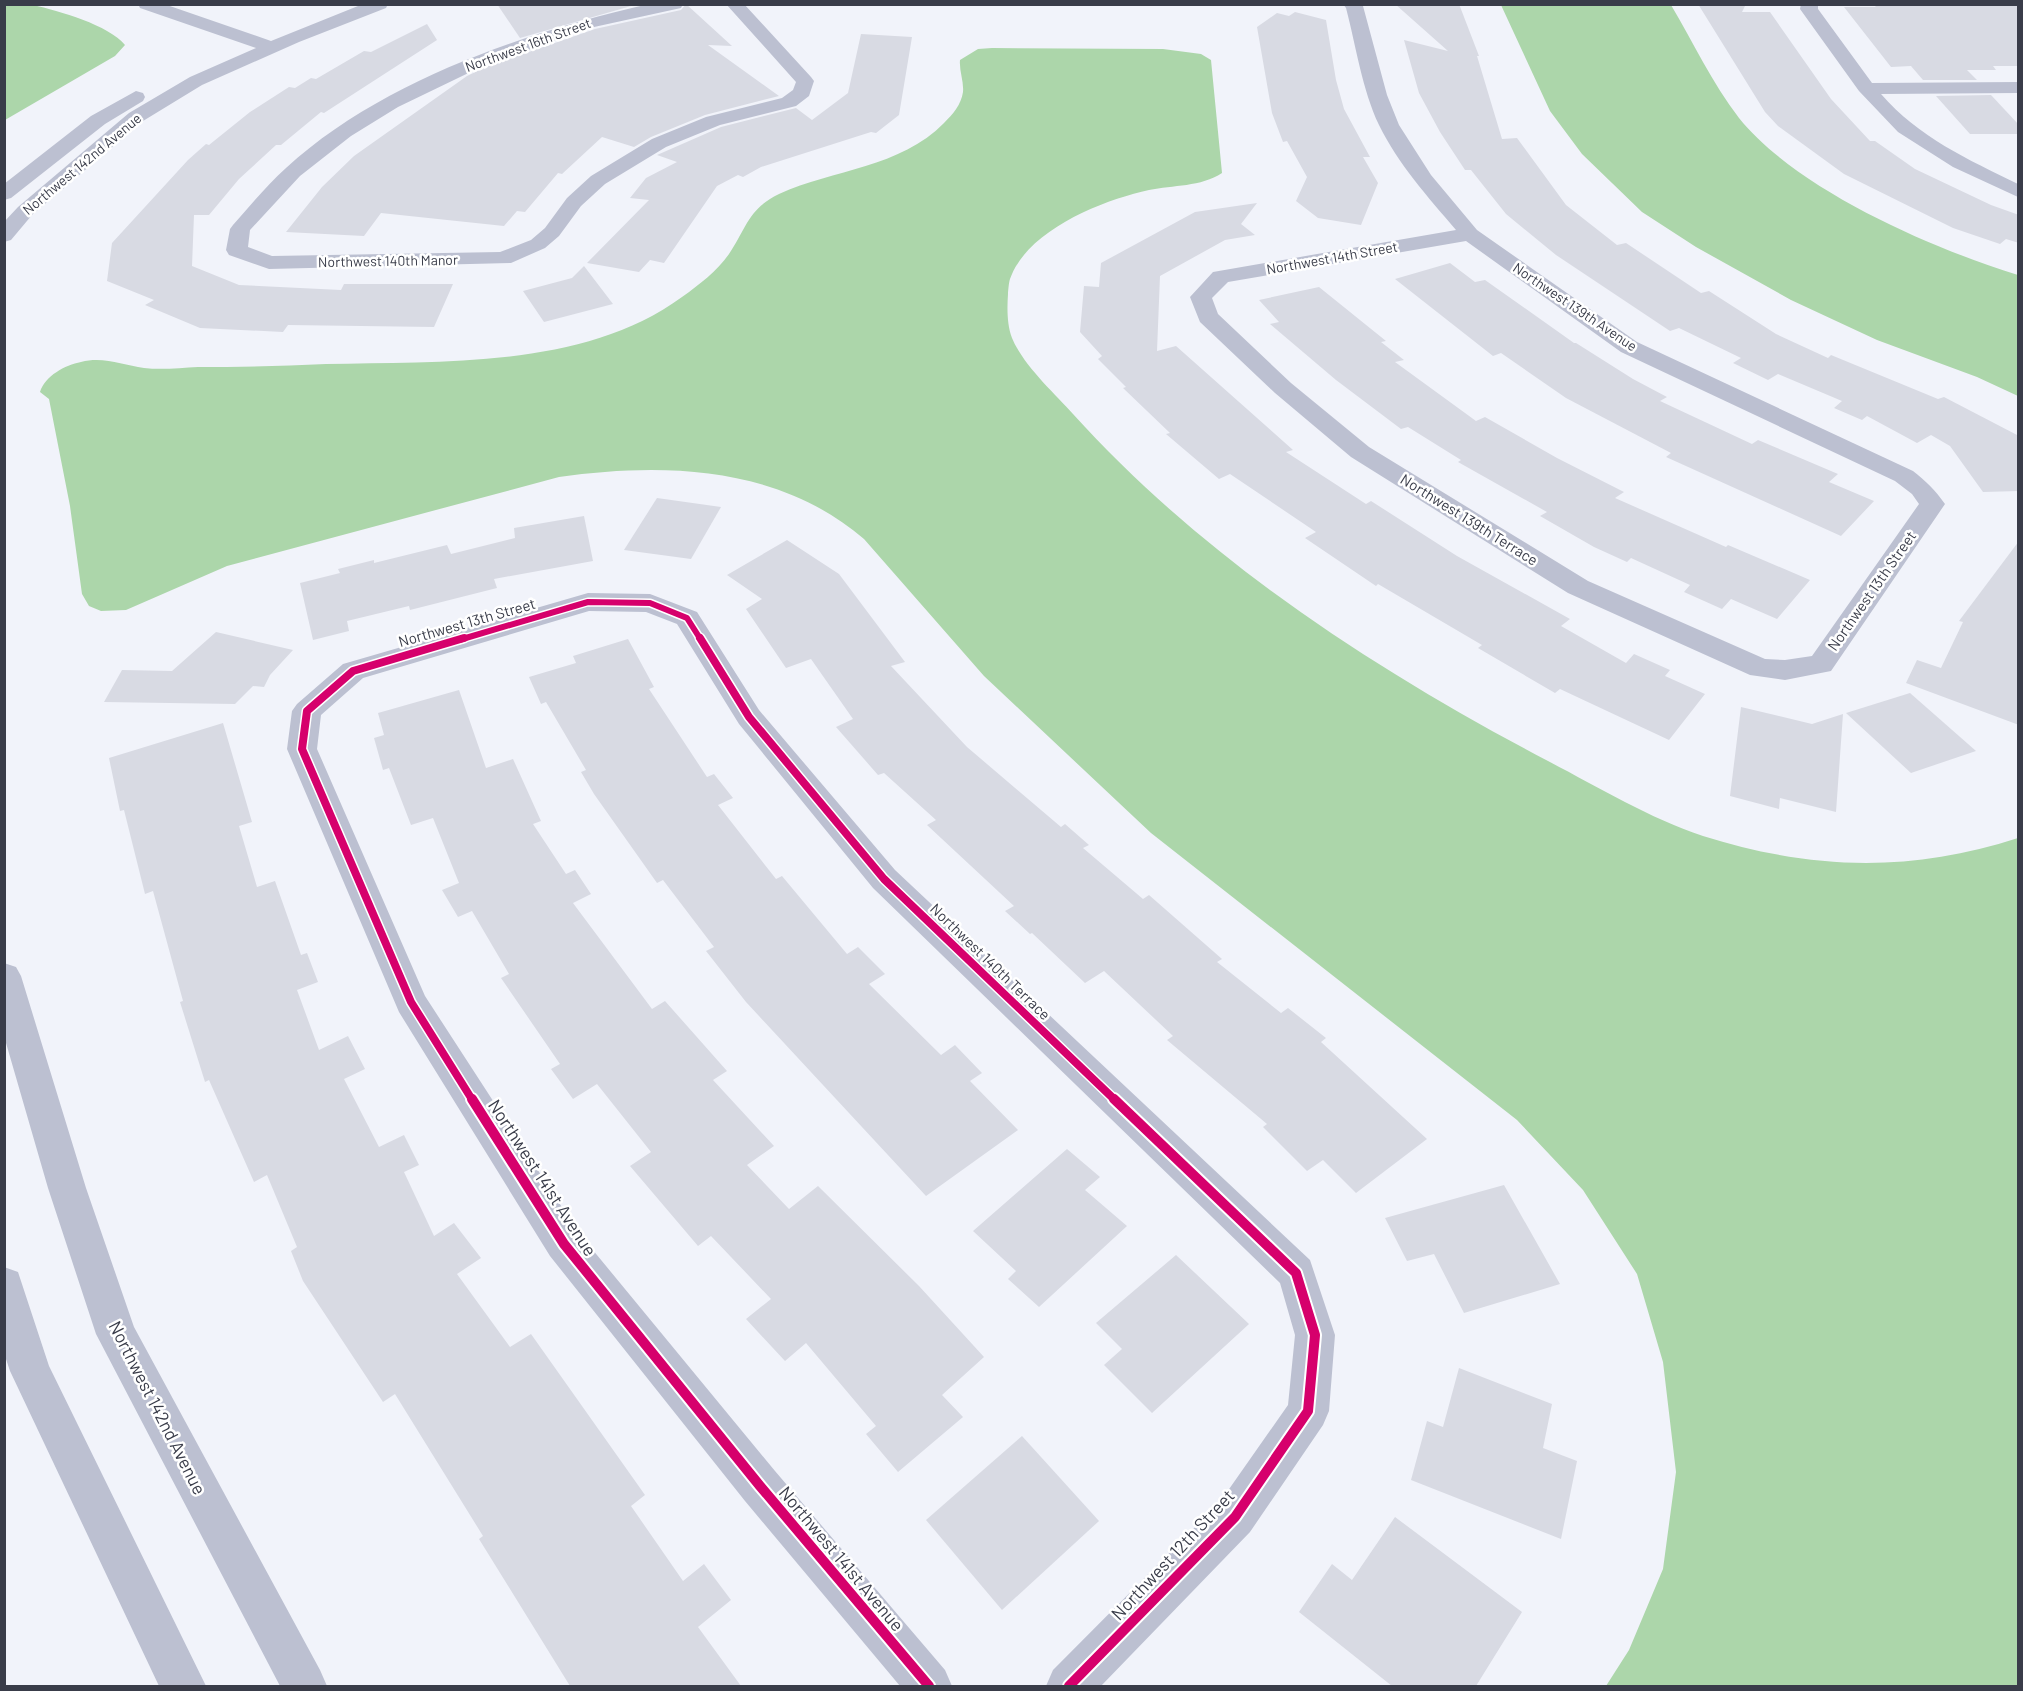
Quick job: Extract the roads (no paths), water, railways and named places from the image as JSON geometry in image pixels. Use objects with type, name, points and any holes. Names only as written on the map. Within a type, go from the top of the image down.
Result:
[{"type":"street","points":[[146,4],[245,39],[269,38]]},
{"type":"street","points":[[195,4],[269,38]]},
{"type":"street","name":"Northwest 142nd Avenue","points":[[4,236],[25,211],[136,117],[269,38],[293,38],[380,4]]},
{"type":"street","name":"Northwest 16th Street","points":[[237,250],[240,229],[293,172],[344,132],[391,103],[479,61],[512,49],[589,23],[675,4]]},
{"type":"street","name":"Northwest 140th Manor","points":[[237,250],[269,263],[503,258],[538,244],[552,232],[574,201],[598,180],[659,143],[713,122],[789,102],[802,92],[805,81],[734,4]]},
{"type":"street","name":"Northwest 139th Avenue","points":[[1351,4],[1354,6],[1378,95],[1389,125],[1423,178],[1470,234],[1629,347],[1904,476],[1921,489]]},
{"type":"street","points":[[1810,4],[1809,9],[1868,89],[1904,127],[1937,150],[2019,191]]},
{"type":"street","name":"Northwest 142nd Avenue","points":[[7,183],[98,120],[162,81],[245,39]]},
{"type":"street","points":[[1868,89],[2019,87]]},
{"type":"street","points":[[7,183],[52,187]]},
{"type":"street","name":"Northwest 14th Street","points":[[1201,297],[1221,277],[1470,234]]},
{"type":"street","name":"Northwest 139th Terrace","points":[[1201,297],[1208,317],[1283,388],[1360,452],[1578,587],[1760,668],[1785,670]]},
{"type":"street","name":"Northwest 13th Street","points":[[1785,670],[1821,664],[1932,504],[1921,489]]},
{"type":"street","name":"Northwest 13th Street","points":[[307,711],[353,671],[588,602],[650,603]]},
{"type":"street","name":"Northwest 140th Terrace","points":[[650,603],[687,618],[749,717],[884,879],[1296,1273],[1315,1335]]},
{"type":"street","name":"Northwest 141st Avenue","points":[[307,711],[302,749],[411,1002],[564,1244],[760,1486],[929,1686]]},
{"type":"street","name":"Northwest 142nd Avenue","points":[[4,976],[67,1188],[116,1334],[304,1686]]},
{"type":"street","points":[[4,1285],[30,1371],[183,1686]]},
{"type":"street","name":"Northwest 12th Street","points":[[1069,1686],[1235,1517],[1308,1411],[1315,1335]]}]
